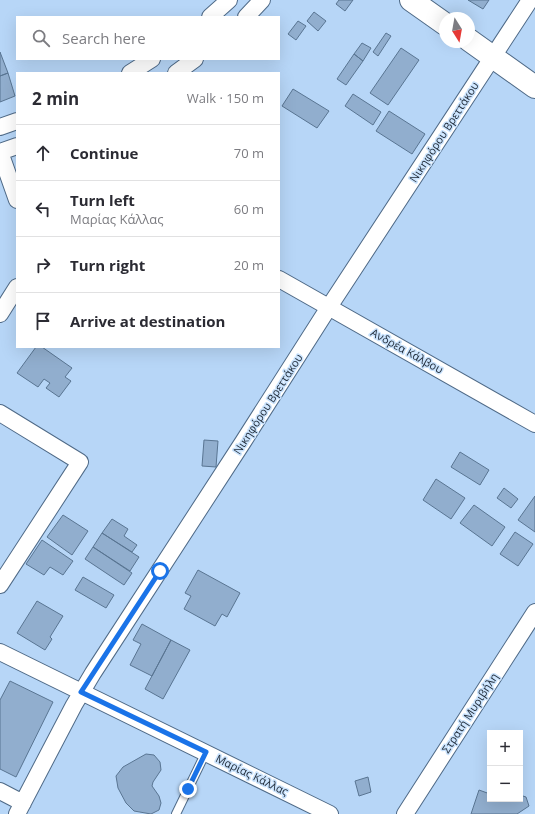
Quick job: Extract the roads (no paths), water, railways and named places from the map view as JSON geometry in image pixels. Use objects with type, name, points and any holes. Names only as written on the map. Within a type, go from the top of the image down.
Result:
[{"type":"main road","points":[[411,0],[439,20]]},
{"type":"main road","points":[[475,44],[535,87]]},
{"type":"street","points":[[211,16],[229,0]]},
{"type":"street","points":[[247,16],[262,0]]},
{"type":"street","name":"Νικηφόρου Βρεττάκου","points":[[20,809],[81,692],[329,307],[494,58],[530,0]]},
{"type":"street","points":[[132,72],[150,60]]},
{"type":"street","points":[[177,72],[194,60]]},
{"type":"street","points":[[0,127],[16,122]]},
{"type":"street","points":[[16,146],[0,152],[16,197]]},
{"type":"street","name":"Ανδρέα Κάλβου","points":[[280,280],[535,424]]},
{"type":"street","points":[[0,314],[16,289]]},
{"type":"street","points":[[0,413],[80,462],[0,585]]},
{"type":"street","name":"Στρατή Μυριβήλη","points":[[405,814],[534,616]]},
{"type":"street","name":"Μαρίας Κάλλας","points":[[0,652],[330,814]]},
{"type":"street","points":[[0,791],[20,809]]},
{"type":"lane","points":[[176,814],[206,752]]}]
